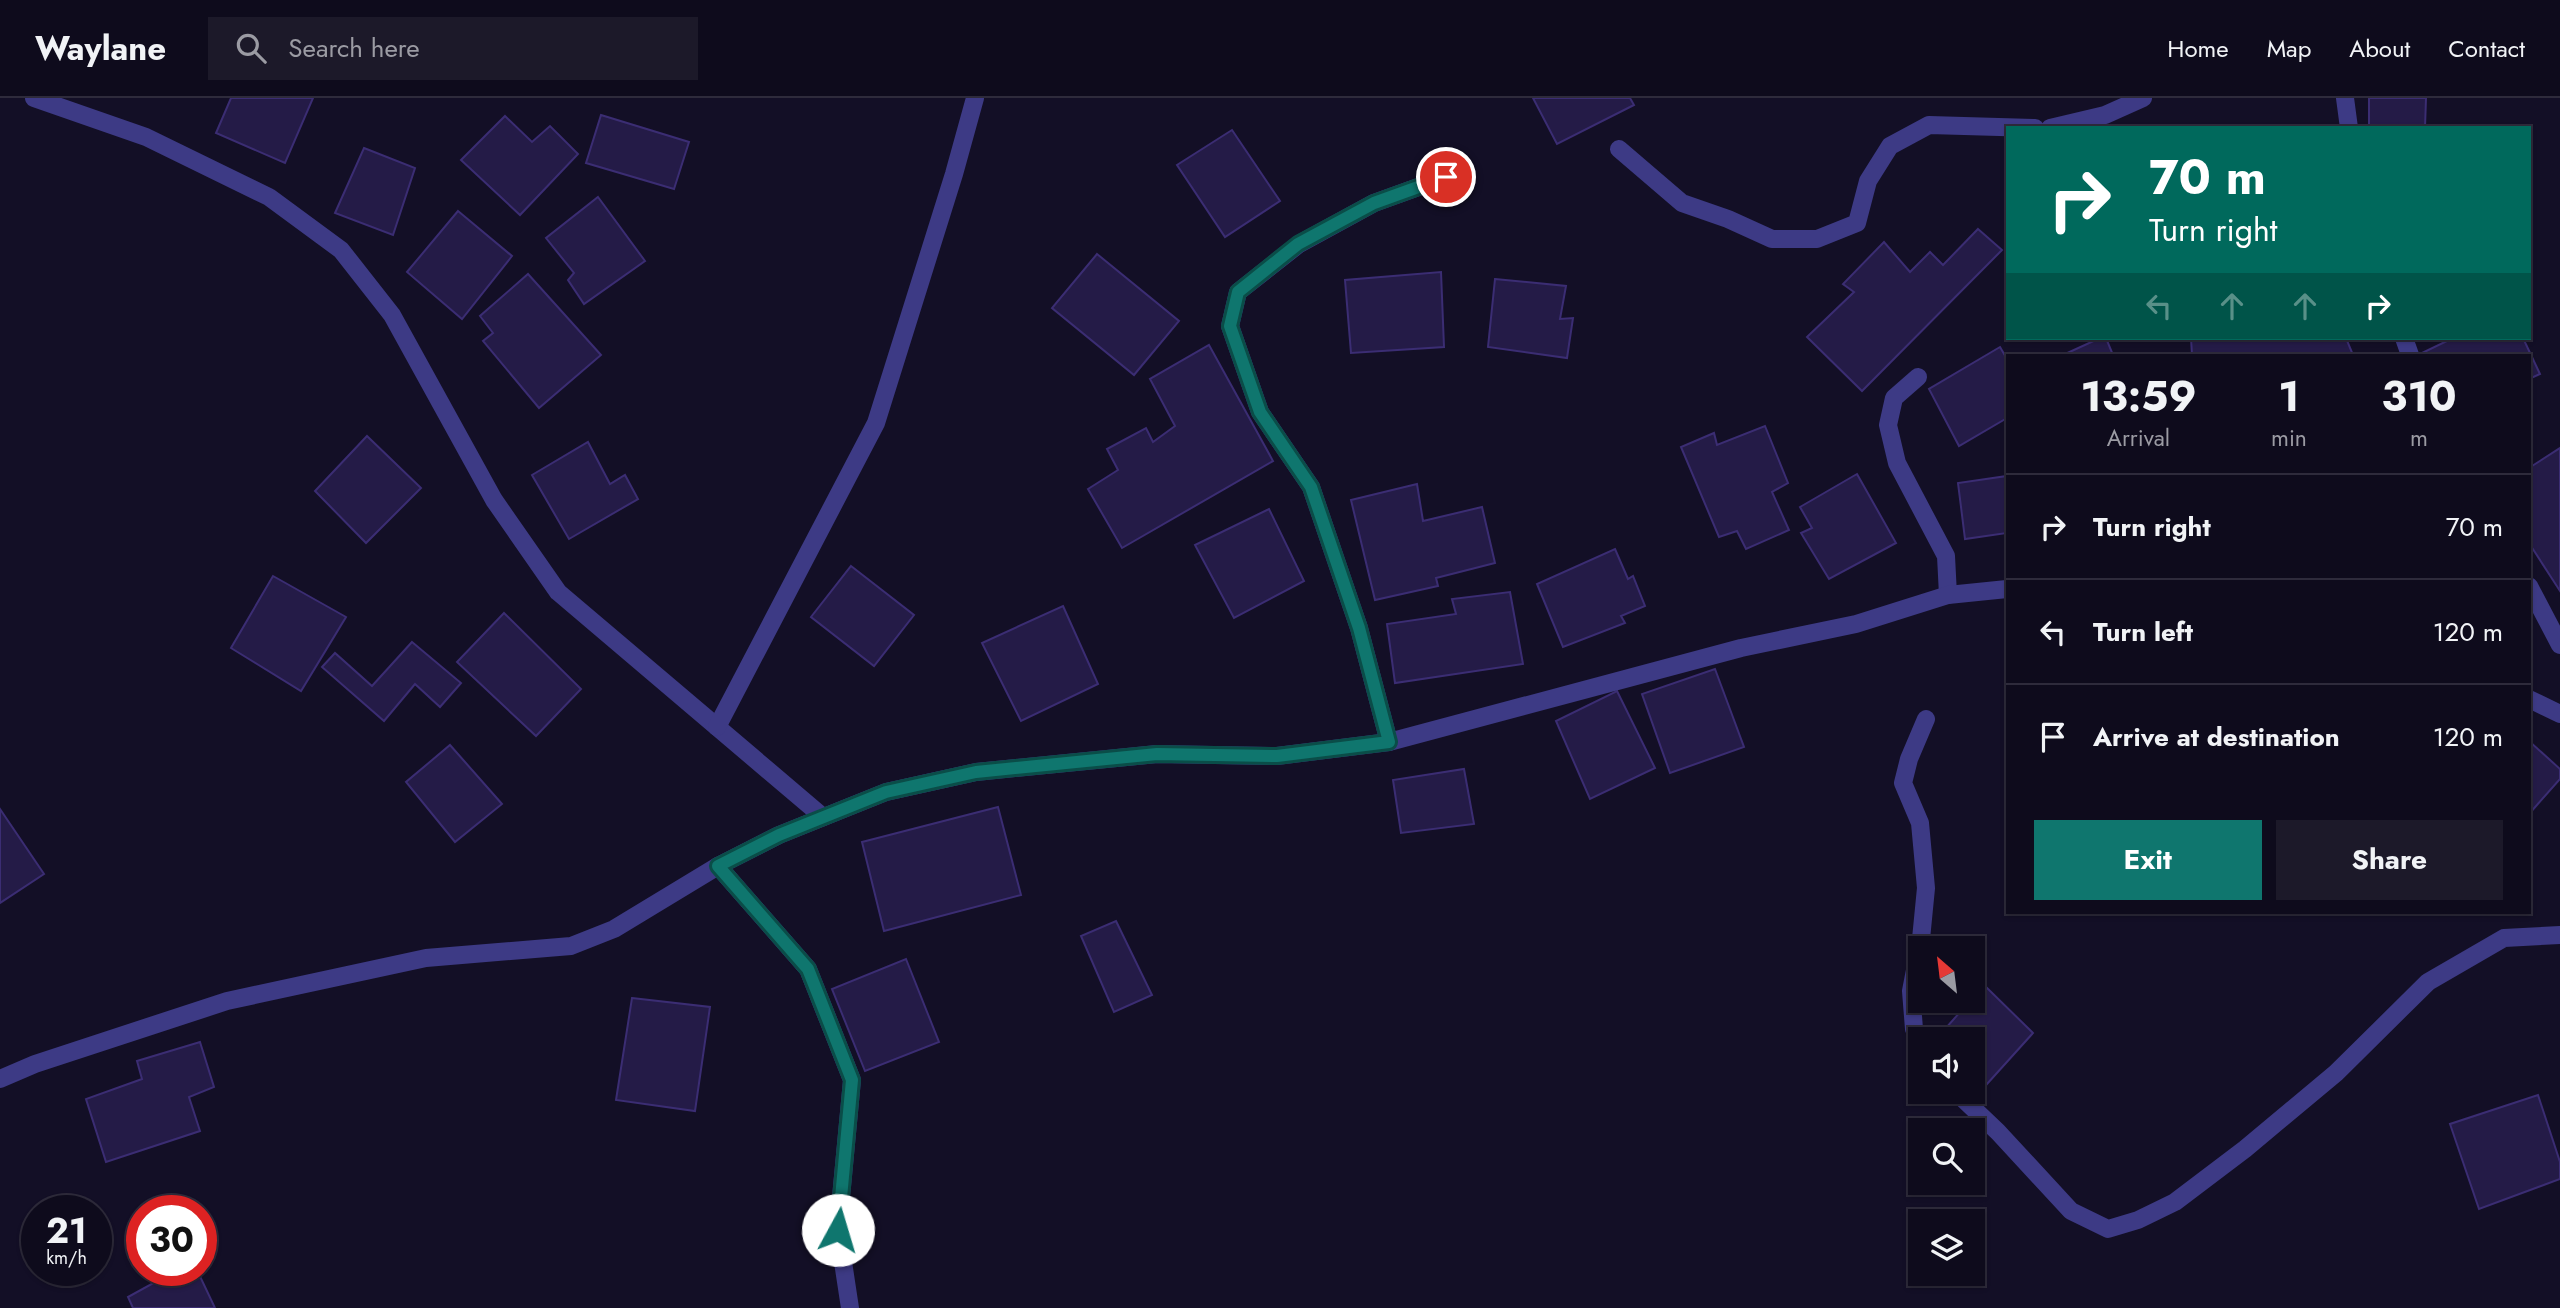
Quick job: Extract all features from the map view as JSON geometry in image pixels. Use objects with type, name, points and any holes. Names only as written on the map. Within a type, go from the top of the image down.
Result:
[{"type":"street","points":[[34,98],[146,137],[257,191],[341,250],[392,315],[494,500],[558,592],[823,817]]},
{"type":"street","points":[[717,727],[876,423],[975,98]]},
{"type":"street","points":[[2058,126],[2105,115],[2143,98]]},
{"type":"street","points":[[2345,98],[2349,126]]},
{"type":"street","points":[[1619,149],[1682,203],[1728,219],[1772,239],[1817,239],[1857,223],[1868,181],[1890,146],[1929,125],[2006,127]]},
{"type":"street","points":[[1389,742],[1359,628],[1311,487],[1260,412],[1230,326],[1238,292],[1298,244],[1374,203],[1446,177]]},
{"type":"street","points":[[1918,377],[1894,398],[1888,425],[1897,464],[1946,556],[1948,595]]},
{"type":"street","points":[[0,1079],[35,1064],[227,1001],[426,958],[571,946],[614,929],[718,866],[779,835],[886,792],[976,772],[1157,754],[1277,756],[1389,742],[1741,648],[1856,624],[1948,595],[2006,589]]},
{"type":"street","points":[[2531,590],[2560,645]]},
{"type":"street","points":[[2531,700],[2560,714]]},
{"type":"street","points":[[1914,1027],[1911,991],[1921,939],[1926,888],[1920,823],[1903,783],[1909,759],[1926,719]]},
{"type":"street","points":[[718,866],[808,969],[852,1080],[838,1230],[850,1308]]},
{"type":"street","points":[[1969,1104],[2071,1211],[2108,1229],[2138,1220],[2175,1202],[2225,1164],[2336,1073],[2428,982],[2504,939],[2560,935]]},
{"type":"building","points":[[231,98],[313,98],[285,163],[216,133]]},
{"type":"building","points":[[1533,98],[1630,98],[1634,105],[1557,144]]},
{"type":"building","points":[[2369,98],[2426,98],[2425,126],[2369,126]]},
{"type":"building","points":[[601,115],[689,142],[674,189],[586,163]]},
{"type":"building","points":[[505,116],[532,142],[550,126],[578,154],[520,215],[461,160]]},
{"type":"building","points":[[1232,130],[1280,201],[1225,237],[1177,165]]},
{"type":"building","points":[[364,148],[415,168],[393,235],[335,213]]},
{"type":"building","points":[[598,197],[645,261],[584,304],[568,280],[574,273],[546,238]]},
{"type":"building","points":[[458,211],[512,256],[462,319],[407,272]]},
{"type":"building","points":[[1978,229],[2002,250],[1862,391],[1807,337],[1854,292],[1843,284],[1884,242],[1910,272],[1930,252],[1943,265]]},
{"type":"building","points":[[1097,254],[1179,321],[1134,375],[1052,308]]},
{"type":"building","points":[[1441,272],[1444,347],[1351,353],[1345,280]]},
{"type":"building","points":[[528,274],[601,355],[539,408],[483,341],[493,333],[480,316]]},
{"type":"building","points":[[1495,279],[1566,286],[1560,319],[1573,318],[1567,358],[1488,347]]},
{"type":"building","points":[[2096,340],[2107,340],[2113,354],[2065,354]]},
{"type":"building","points":[[2191,340],[2347,340],[2353,354],[2192,354]]},
{"type":"building","points":[[2449,340],[2524,340],[2531,354],[2422,354]]},
{"type":"building","points":[[1209,345],[1273,461],[1122,548],[1088,489],[1118,470],[1107,449],[1146,428],[1153,442],[1175,426],[1150,379]]},
{"type":"building","points":[[2000,347],[2006,357],[2006,419],[1959,446],[1929,389]]},
{"type":"building","points":[[2531,355],[2540,374],[2531,378]]},
{"type":"building","points":[[1765,426],[1788,483],[1772,492],[1789,530],[1746,549],[1737,531],[1719,537],[1681,447],[1714,433],[1717,445]]},
{"type":"building","points":[[367,436],[421,488],[366,543],[315,491]]},
{"type":"building","points":[[588,442],[610,484],[625,475],[638,499],[569,539],[532,475]]},
{"type":"building","points":[[2560,448],[2560,591],[2531,546],[2531,467]]},
{"type":"building","points":[[1857,474],[1896,543],[1829,579],[1801,533],[1812,528],[1800,507]]},
{"type":"building","points":[[2006,476],[2006,533],[1965,539],[1958,483]]},
{"type":"building","points":[[1417,484],[1423,521],[1482,507],[1495,563],[1436,578],[1438,586],[1375,600],[1351,500]]},
{"type":"building","points":[[1269,509],[1304,581],[1234,618],[1195,545]]},
{"type":"building","points":[[1615,549],[1628,579],[1633,576],[1645,606],[1621,616],[1625,623],[1563,647],[1537,584]]},
{"type":"building","points":[[851,566],[914,615],[874,666],[811,617]]},
{"type":"building","points":[[273,576],[346,617],[301,691],[231,648]]},
{"type":"building","points":[[1510,592],[1523,664],[1395,683],[1387,624],[1456,614],[1452,599]]},
{"type":"building","points":[[1063,606],[1098,684],[1021,721],[982,643]]},
{"type":"building","points":[[504,613],[581,689],[536,736],[457,662]]},
{"type":"building","points":[[412,642],[461,683],[440,707],[415,684],[384,721],[322,667],[335,653],[372,686]]},
{"type":"building","points":[[1715,669],[1744,747],[1670,773],[1642,694]]},
{"type":"building","points":[[1617,691],[1655,768],[1590,799],[1556,721]]},
{"type":"building","points":[[2531,743],[2560,769],[2560,779],[2531,812]]},
{"type":"building","points":[[450,745],[502,804],[455,842],[406,782]]},
{"type":"building","points":[[1464,769],[1474,824],[1401,833],[1393,780]]},
{"type":"building","points":[[998,807],[1021,895],[884,931],[862,842]]},
{"type":"building","points":[[0,809],[44,874],[0,903]]},
{"type":"building","points":[[1116,921],[1152,995],[1114,1012],[1081,936]]},
{"type":"building","points":[[906,959],[939,1042],[865,1071],[832,989]]},
{"type":"building","points":[[1985,986],[2033,1033],[1987,1084],[1985,1027],[1947,1027],[1959,1013],[1985,1013]]},
{"type":"building","points":[[632,998],[710,1007],[695,1111],[616,1100]]},
{"type":"building","points":[[200,1042],[214,1087],[189,1097],[200,1131],[106,1162],[86,1099],[142,1079],[137,1061]]},
{"type":"building","points":[[2538,1095],[2560,1162],[2560,1179],[2479,1209],[2450,1124]]},
{"type":"building","points":[[148,1286],[205,1286],[215,1308],[133,1308],[128,1297]]},
{"type":"route","points":[[838,1230],[852,1080],[808,969],[718,866],[779,835],[886,792],[976,772],[1157,754],[1277,756],[1389,742],[1359,628],[1311,487],[1260,412],[1230,326],[1238,292],[1298,244],[1374,203],[1446,177]]}]
